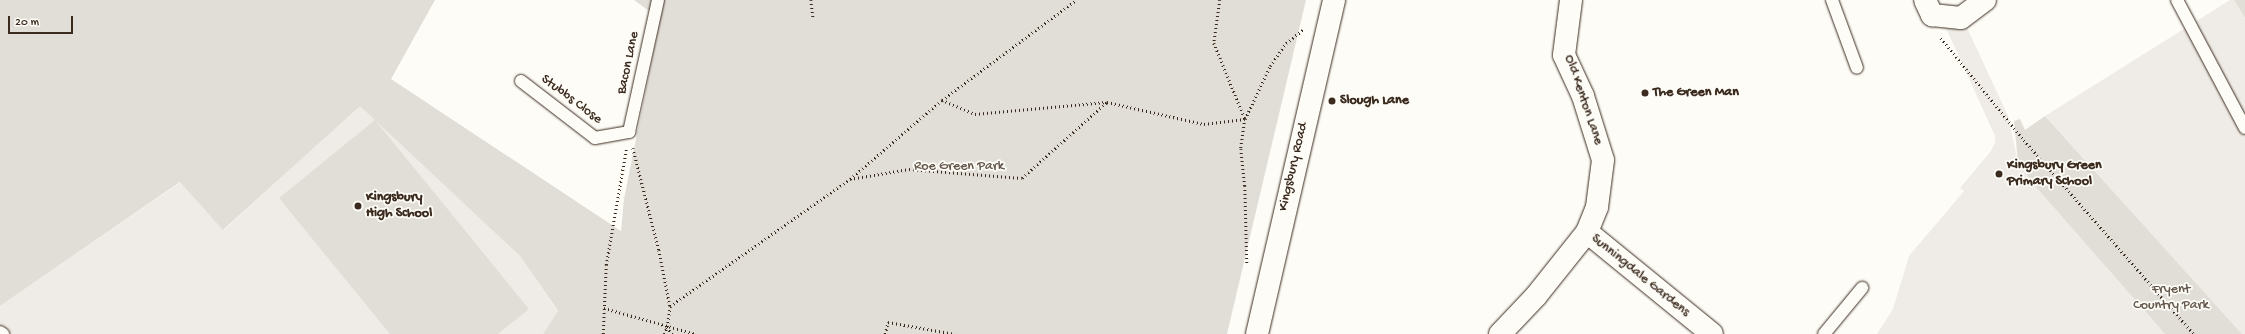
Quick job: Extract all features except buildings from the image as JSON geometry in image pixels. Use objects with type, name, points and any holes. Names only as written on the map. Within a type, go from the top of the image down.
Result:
[{"type":"street","name":"Kingsbury Road","points":[[1257,334],[1334,0]]},
{"type":"street","name":"Old Kenton Lane","points":[[1500,334],[1536,296],[1587,232],[1597,207],[1603,160],[1583,96],[1564,55],[1571,0]]},
{"type":"street","points":[[1925,0],[1932,15],[1961,18],[1985,0]]},
{"type":"street","name":"Sunningdale Gardens","points":[[1587,232],[1712,334]]},
{"type":"lane","name":"Bacon Lane","points":[[629,132],[658,0]]},
{"type":"lane","points":[[1832,0],[1857,68]]},
{"type":"lane","points":[[2177,0],[2245,128]]},
{"type":"lane","name":"Stubbs Close","points":[[521,81],[595,138],[629,132]]},
{"type":"lane","points":[[1824,334],[1862,288]]},
{"type":"path","points":[[811,0],[813,17]]},
{"type":"path","points":[[670,306],[850,179],[942,100],[1076,0]]},
{"type":"path","points":[[1220,0],[1214,43],[1245,119]]},
{"type":"path","points":[[1247,263],[1245,186],[1241,149],[1245,119],[1270,66],[1286,43],[1304,29]]},
{"type":"path","points":[[1939,34],[2024,140],[2194,334]]},
{"type":"path","points":[[942,100],[975,114],[1107,102],[1204,124],[1245,119]]},
{"type":"path","points":[[850,179],[909,169],[1022,178],[1107,102]]},
{"type":"path","points":[[629,132],[659,250],[670,306],[667,327],[664,334]]},
{"type":"path","points":[[603,334],[606,265],[629,132]]},
{"type":"path","points":[[604,308],[696,334]]},
{"type":"path","points":[[885,334],[888,322],[955,334]]},
{"type":"path","points":[[667,327],[672,334]]},
{"type":"shaded area","points":[[2230,0],[2234,0],[2245,18],[2245,334],[2242,334],[2045,116]]},
{"type":"shaded area","name":"Kingsbury Green Primary School","points":[[1956,4],[2008,116],[2018,163],[2034,185],[2165,334],[1877,334],[1893,309],[1909,256],[1964,191],[1960,188],[1991,151],[1995,142],[1995,136],[1940,15]]},
{"type":"shaded area","name":"Kingsbury High School","points":[[360,105],[520,256],[558,312],[543,334],[0,334],[0,306],[181,182],[224,230]]},
{"type":"green space","name":"Roe Green Park","points":[[0,0],[435,0],[391,79],[621,231],[624,199],[660,19],[634,0],[1306,0],[1227,334],[543,334],[558,311],[520,256],[360,106],[223,230],[180,182],[0,306]]},
{"type":"green space","points":[[2234,0],[2245,0],[2245,18]]},
{"type":"green space","name":"Fryent Country Park","points":[[2045,116],[2242,334],[2165,334],[2034,185],[2018,163],[2014,121],[2020,119],[2025,130]]},
{"type":"green space","points":[[375,120],[529,309],[498,334],[390,334],[279,198]]},
{"type":"place","name":"The Green Man","points":[[1645,93]]},
{"type":"place","name":"Slough Lane","points":[[1332,101]]},
{"type":"place","name":"Kingsbury Green Primary School","points":[[1999,174]]},
{"type":"place","name":"Kingsbury High School","points":[[358,206]]}]
